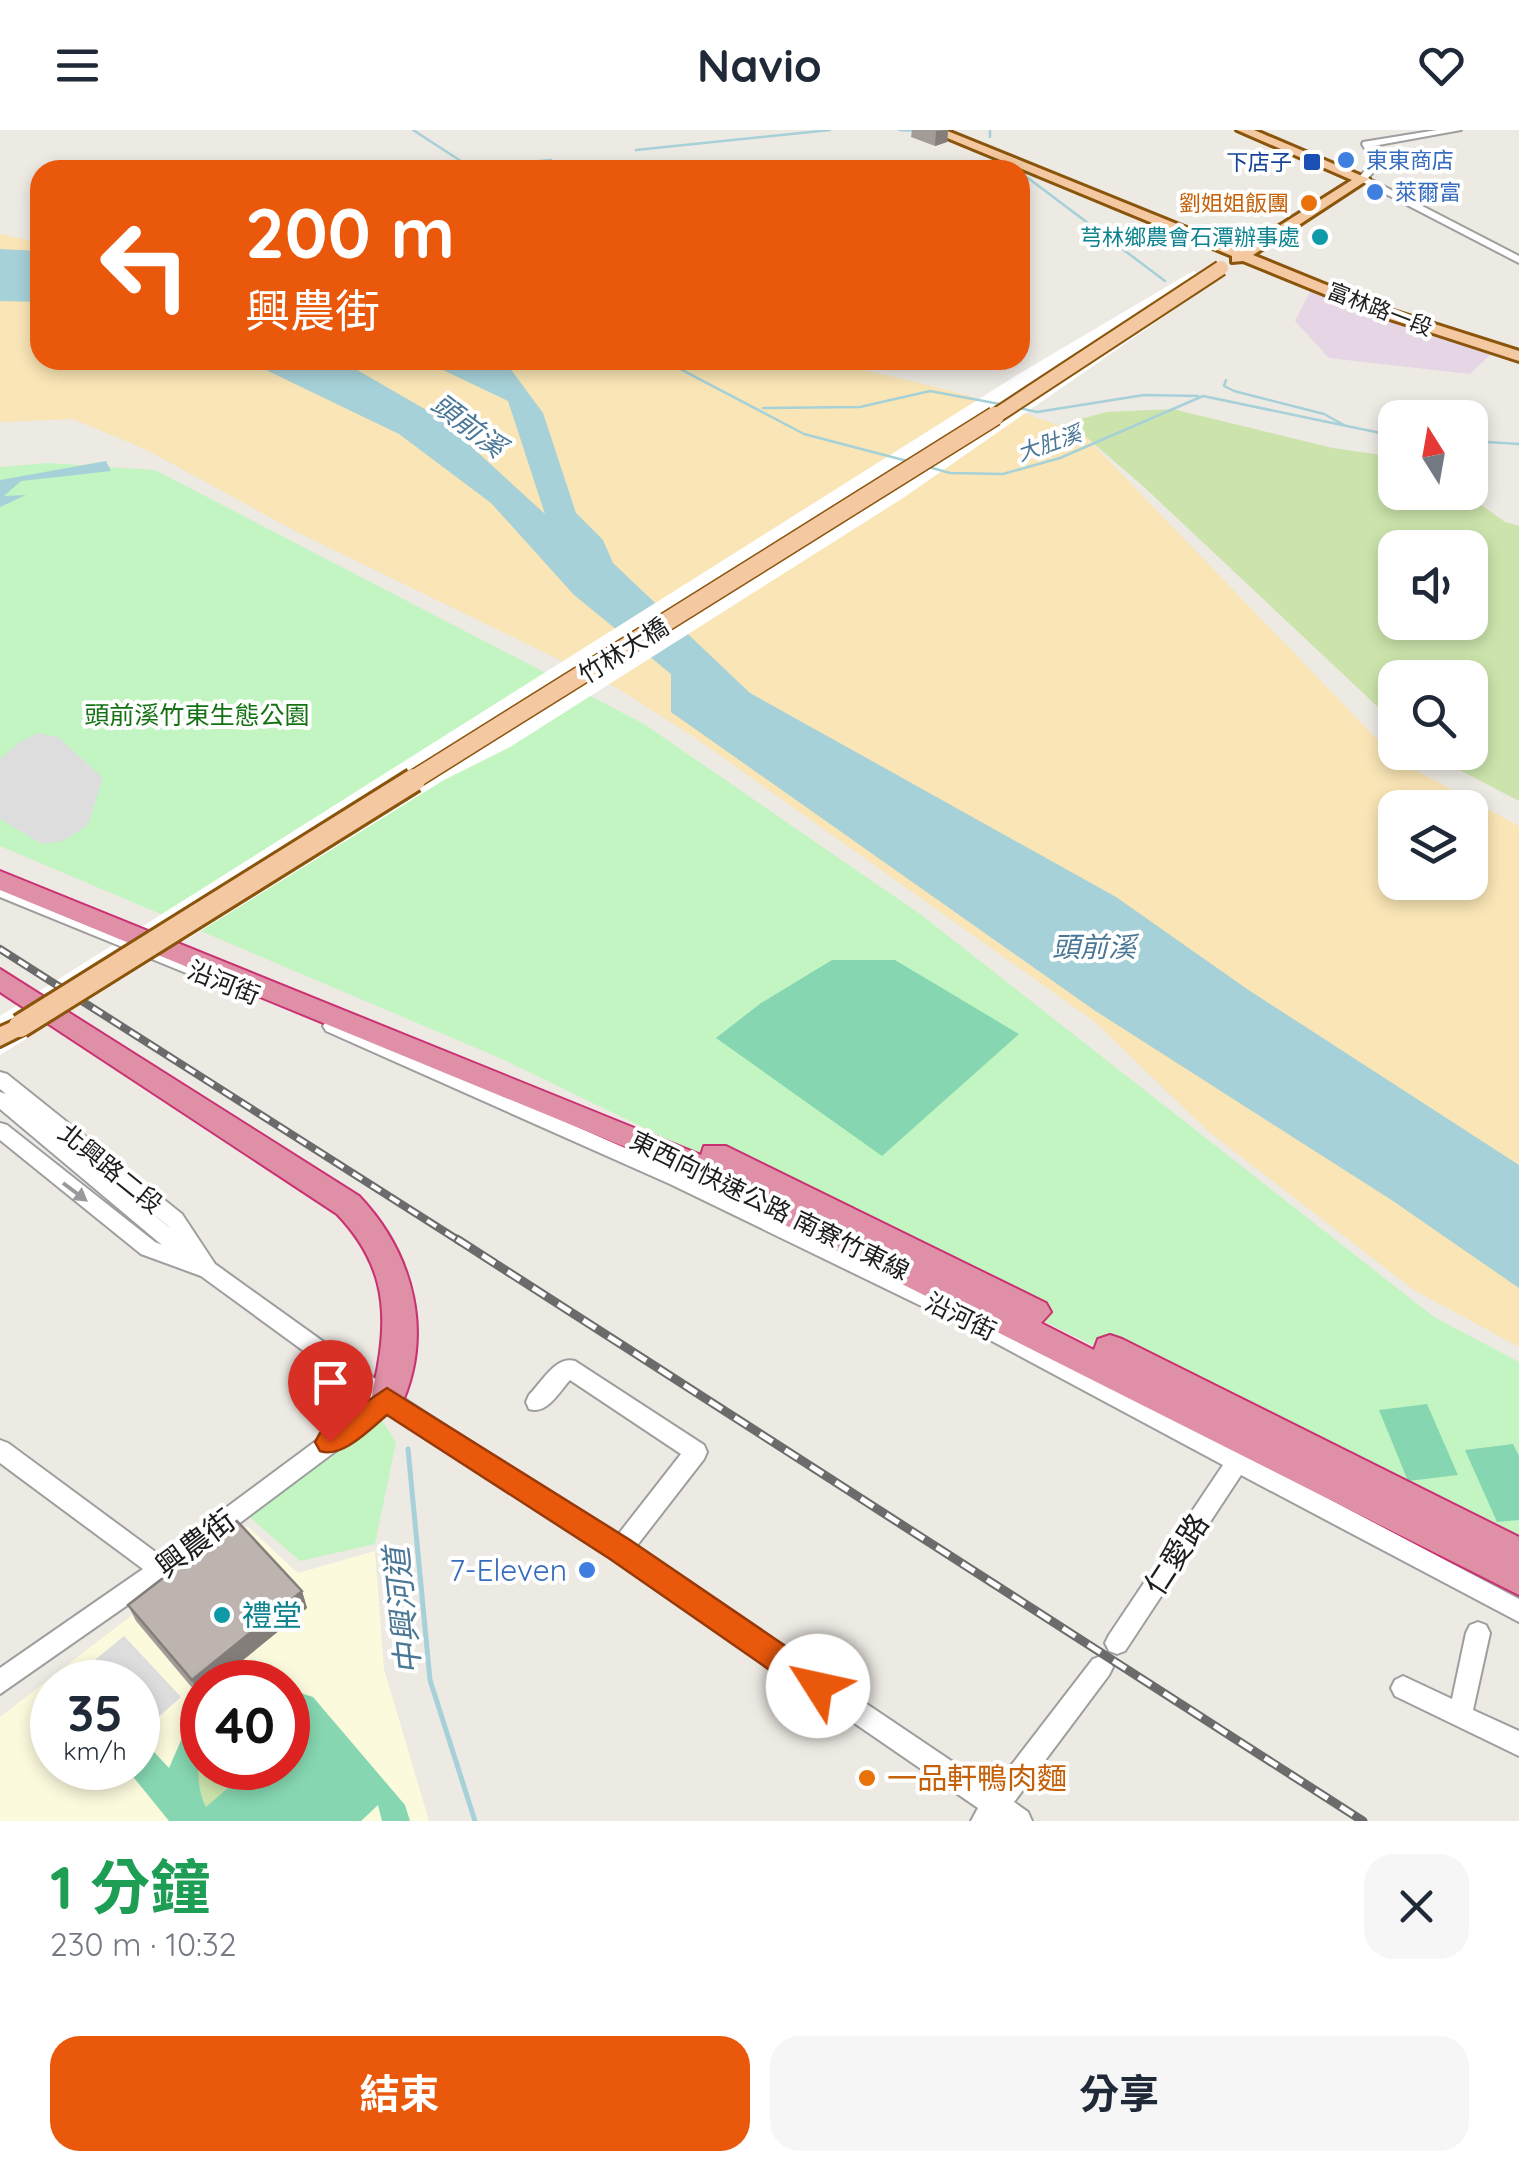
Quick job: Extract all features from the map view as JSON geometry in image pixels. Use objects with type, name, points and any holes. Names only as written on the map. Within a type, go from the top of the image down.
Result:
[{"type":"highway","name":"東西向快速公路 南寮竹東線","points":[[0,863],[675,1135],[1312,1448],[1519,1556]]},
{"type":"highway","name":"東西向快速公路 南寮竹東線","points":[[0,880],[664,1150],[1519,1578]]},
{"type":"highway","points":[[0,979],[336,1213],[356,1231],[370,1248],[379,1270],[388,1345],[387,1400]]},
{"type":"highway","points":[[0,992],[74,1034]]},
{"type":"main road","points":[[934,130],[967,141]]},
{"type":"main road","points":[[948,130],[967,141]]},
{"type":"main road","points":[[1243,130],[1362,179]]},
{"type":"main road","name":"富林路一段","points":[[967,141],[1015,160]]},
{"type":"main road","name":"富林路一段","points":[[1030,166],[1247,252],[1373,308],[1519,353]]},
{"type":"main road","name":"竹林大橋","points":[[10,1032],[1022,399],[1362,179]]},
{"type":"street","points":[[1456,130],[1366,144],[1378,162],[1362,179],[1519,260]]},
{"type":"street","name":"沿河街","points":[[0,891],[315,1018],[677,1179],[1046,1357],[1236,1464],[1519,1611]]},
{"type":"street","name":"北興路二段","points":[[0,1079],[176,1220],[208,1270]]},
{"type":"street","points":[[0,1098],[208,1270]]},
{"type":"street","name":"北興路二段","points":[[0,1130],[148,1248],[208,1270],[387,1400],[620,1550],[991,1812],[1019,1821]]},
{"type":"street","points":[[537,1402],[568,1368],[696,1452],[620,1550]]},
{"type":"street","name":"興農街","points":[[0,1682],[161,1569],[387,1400]]},
{"type":"street","points":[[0,1450],[161,1569]]},
{"type":"street","name":"仁愛路","points":[[1116,1643],[1236,1464]]},
{"type":"street","points":[[1460,1716],[1478,1633]]},
{"type":"street","points":[[991,1812],[1101,1667]]},
{"type":"street","points":[[1404,1688],[1519,1744]]},
{"type":"shaded area","points":[[1312,288],[1491,354],[1470,374],[1329,358],[1295,321]]},
{"type":"shaded area","points":[[39,733],[58,737],[103,778],[88,825],[63,841],[42,844],[0,819],[0,759],[21,741]]},
{"type":"shaded area","points":[[247,1526],[298,1573],[375,1551],[384,1669],[429,1821],[0,1821],[0,1717],[30,1694],[30,1790],[160,1790],[160,1660],[74,1660]]},
{"type":"shaded area","points":[[124,1636],[146,1660],[95,1660]]},
{"type":"shaded area","points":[[160,1675],[180,1696],[160,1716]]},
{"type":"green space","points":[[1173,409],[1333,448],[1378,455],[1378,510],[1488,510],[1519,526],[1519,801],[1460,770],[1488,770],[1488,660],[1378,660],[1378,707],[1144,487],[1085,436],[1059,425],[1106,412]]},
{"type":"green space","name":"頭前溪竹東生態公園","points":[[48,463],[155,470],[644,724],[920,914],[1434,1317],[1519,1362],[1519,1563],[1258,1425],[502,1059],[0,846],[0,467]]},
{"type":"green space","points":[[832,960],[895,960],[1019,1034],[882,1156],[716,1038],[761,1003]]},
{"type":"green space","points":[[1427,1404],[1458,1475],[1408,1481],[1379,1410]]},
{"type":"green space","points":[[374,1408],[396,1442],[375,1544],[300,1561],[245,1513]]},
{"type":"green space","points":[[1513,1444],[1519,1456],[1519,1520],[1497,1522],[1465,1450]]},
{"type":"green space","points":[[310,1696],[405,1805],[410,1821],[382,1821],[378,1805],[361,1821],[169,1821],[144,1790],[160,1790],[160,1758],[169,1768],[180,1743],[180,1790],[200,1790],[206,1807],[226,1790],[310,1790]]},
{"type":"green space","points":[[197,1790],[226,1790],[206,1808]]},
{"type":"sand","points":[[0,234],[30,241],[30,370],[863,370],[1019,411],[1085,436],[1378,740],[1378,770],[1415,770],[1452,790],[1378,790],[1378,900],[1488,900],[1488,809],[1519,826],[1519,1347],[1414,1290],[1209,1132],[1095,1022],[697,739],[617,688],[299,533],[147,450],[73,419],[0,422]]},
{"type":"water","points":[[0,249],[30,250],[30,302],[0,301]]},
{"type":"water","name":"頭前溪","points":[[266,370],[357,370],[440,418],[545,514],[508,401],[443,370],[511,370],[543,413],[576,513],[603,540],[613,563],[750,693],[1116,897],[1247,989],[1519,1165],[1519,1288],[1390,1199],[1094,1010],[671,712],[671,674],[574,595],[491,503],[399,434]]},
{"type":"water","points":[[106,461],[111,471],[21,481],[4,496],[26,495],[0,507],[0,480]]},
{"type":"pier","points":[[1193,271],[1217,280],[903,498],[510,747],[444,780],[0,1055],[0,1016],[1030,367]]},
{"type":"building","name":"禮堂","points":[[237,1521],[302,1591],[217,1660],[180,1660],[180,1666],[128,1605]]},
{"type":"waterway","points":[[413,130],[459,160]]},
{"type":"waterway","points":[[636,150],[830,130]]},
{"type":"waterway","points":[[899,130],[916,131]]},
{"type":"waterway","points":[[990,130],[990,137]]},
{"type":"waterway","points":[[1030,180],[1165,281]]},
{"type":"waterway","name":"大肚溪","points":[[682,370],[804,434],[911,462]]},
{"type":"waterway","points":[[1226,380],[1224,386],[1234,391],[1324,414],[1344,425]]},
{"type":"waterway","points":[[763,408],[860,407],[930,391],[1005,405]]},
{"type":"waterway","points":[[1019,408],[1037,412],[1144,395],[1198,396]]},
{"type":"waterway","name":"大肚溪","points":[[925,466],[950,473],[1003,474],[1060,458],[1203,396],[1378,432]]},
{"type":"waterway","name":"大肚溪","points":[[1488,442],[1519,444]]},
{"type":"waterway","name":"中興河道","points":[[408,1449],[430,1680],[475,1821]]},
{"type":"railway","points":[[0,949],[461,1242]]},
{"type":"railway","points":[[457,1239],[1363,1821]]},
{"type":"place","name":"東東商店","points":[[1346,160]]},
{"type":"place","name":"下店子","points":[[1312,162]]},
{"type":"place","name":"萊爾富","points":[[1375,192]]},
{"type":"place","name":"劉姐姐飯團","points":[[1309,203]]},
{"type":"place","name":"芎林鄉農會石潭辦事處","points":[[1320,237]]},
{"type":"place","name":"7-Eleven","points":[[587,1570]]},
{"type":"place","name":"禮堂","points":[[222,1615]]},
{"type":"place","name":"一品軒鴨肉麵","points":[[867,1778]]},
{"type":"route","points":[[330,1442],[387,1400],[620,1550],[818,1686]]}]
